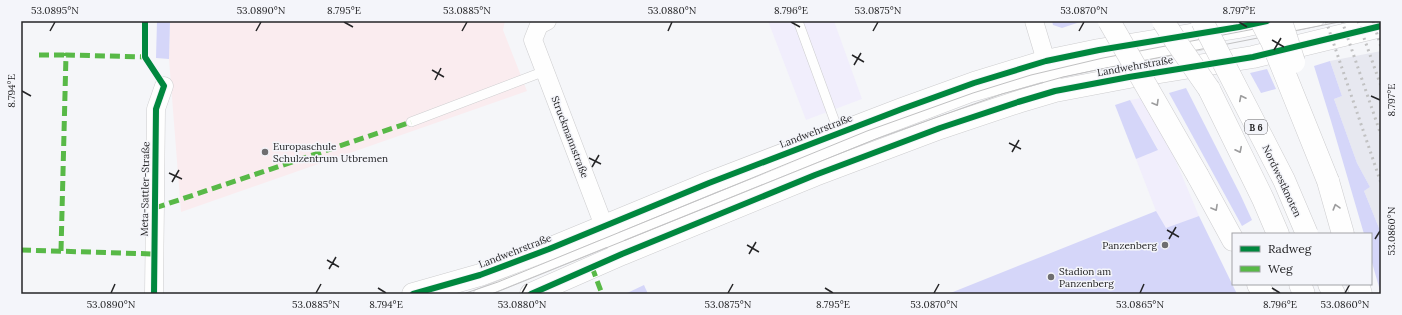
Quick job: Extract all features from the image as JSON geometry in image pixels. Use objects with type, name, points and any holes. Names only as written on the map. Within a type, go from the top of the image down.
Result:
[{"type":"main road","points":[[1109,21],[1232,238]]},
{"type":"main road","points":[[1163,21],[1209,90]]},
{"type":"main road","name":"B 6","points":[[1178,21],[1191,44],[1209,90],[1263,199],[1278,233]]},
{"type":"main road","name":"Nordwestknoten","points":[[1202,21],[1284,180],[1307,233]]},
{"type":"main road","points":[[1281,21],[1343,233]]},
{"type":"main road","name":"Landwehrstraße","points":[[531,294],[613,240],[709,183],[974,83],[1050,76],[1129,77],[1253,57],[1381,26]]},
{"type":"main road","name":"Landwehrstraße","points":[[413,294],[480,275],[549,249],[613,240],[816,175],[940,128],[1050,76],[1099,50],[1249,29]]},
{"type":"main road","points":[[1249,29],[1272,42],[1328,181]]},
{"type":"main road","points":[[1258,285],[1263,294]]},
{"type":"main road","points":[[1330,285],[1334,294]]},
{"type":"street","name":"Struckmannstraße","points":[[547,21],[538,24],[533,40],[613,240]]},
{"type":"street","points":[[1034,21],[1050,76]]},
{"type":"street","name":"Meta-Sattler-Straße","points":[[154,294],[156,109],[164,86]]},
{"type":"lane","points":[[798,21],[839,133]]},
{"type":"lane","points":[[1249,29],[1319,21]]},
{"type":"lane","points":[[411,122],[545,71]]},
{"type":"lane","points":[[478,294],[613,240]]},
{"type":"shaded area","points":[[157,21],[170,21],[169,59],[156,58]]},
{"type":"shaded area","name":"Europaschule Schulzentrum Utbremen","points":[[170,21],[505,21],[503,30],[527,91],[181,212],[169,59]]},
{"type":"shaded area","points":[[768,21],[834,21],[862,99],[806,120]]},
{"type":"shaded area","points":[[1052,21],[1083,21],[1062,28],[1053,25]]},
{"type":"shaded area","points":[[1381,51],[1381,233],[1364,191],[1370,187],[1357,163],[1334,99],[1342,96],[1330,61]]},
{"type":"shaded area","points":[[1330,61],[1342,96],[1334,99],[1357,163],[1370,187],[1364,191],[1381,233],[1381,294],[1372,262],[1372,233],[1364,233],[1314,66]]},
{"type":"shaded area","points":[[1267,69],[1276,89],[1261,93],[1250,73]]},
{"type":"shaded area","points":[[1186,88],[1252,220],[1242,226],[1169,93]]},
{"type":"shaded area","points":[[1146,97],[1172,152],[1199,216],[1165,229],[1156,211],[1136,159],[1158,149],[1130,100]]},
{"type":"shaded area","points":[[1130,100],[1158,150],[1136,159],[1115,105]]},
{"type":"shaded area","name":"Panzenberg","points":[[1156,211],[1166,228],[1199,216],[1237,294],[948,294]]},
{"type":"shaded area","points":[[644,285],[648,294],[625,294]]},
{"type":"tram line","points":[[463,294],[498,282],[867,131],[973,93],[1031,75],[1103,58],[1296,21]]},
{"type":"tram line","points":[[492,294],[876,139],[1002,94],[1063,77],[1344,21]]},
{"type":"railway","points":[[1326,21],[1381,183]]},
{"type":"railway","points":[[1342,21],[1381,135]]},
{"type":"railway","points":[[1358,21],[1381,86]]},
{"type":"railway","points":[[1373,21],[1381,47]]},
{"type":"marked path","points":[[39,55],[66,55]]},
{"type":"marked path","points":[[61,251],[66,55],[145,57]]},
{"type":"marked path","points":[[155,208],[411,122]]},
{"type":"marked path","points":[[21,250],[155,254]]},
{"type":"marked path","points":[[592,267],[602,294]]},
{"type":"cycle path","points":[[145,21],[145,57],[164,86],[156,109],[154,294]]},
{"type":"cycle path","points":[[413,294],[480,275],[549,249],[709,183],[974,83],[1046,61],[1099,50],[1267,21]]},
{"type":"cycle path","points":[[531,294],[622,254],[815,175],[940,128],[1018,102],[1055,91],[1129,77],[1253,57],[1381,26]]},
{"type":"place","name":"Europaschule Schulzentrum Utbremen","points":[[265,152]]},
{"type":"place","name":"Panzenberg","points":[[1165,245]]},
{"type":"place","name":"Stadion am Panzenberg","points":[[1051,277]]}]
